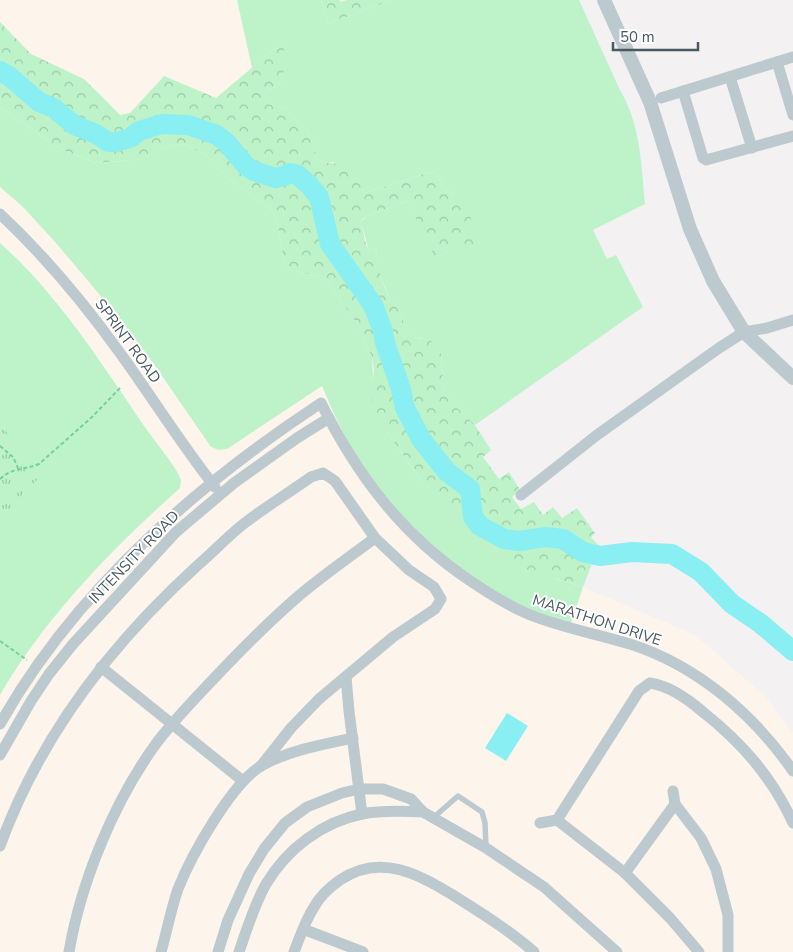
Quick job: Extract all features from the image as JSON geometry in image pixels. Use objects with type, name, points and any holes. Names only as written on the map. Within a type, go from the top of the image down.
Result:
[{"type":"street","points":[[604,0],[650,102],[690,229],[713,281],[744,332],[793,378]]},
{"type":"street","points":[[661,98],[793,57]]},
{"type":"street","points":[[777,62],[793,115]]},
{"type":"street","points":[[730,76],[752,148]]},
{"type":"street","points":[[683,91],[703,158],[706,160],[793,136]]},
{"type":"street","name":"SPRINT ROAD","points":[[0,214],[42,256],[95,320],[220,494]]},
{"type":"street","points":[[521,495],[597,435],[719,348],[744,332],[767,328],[793,320]]},
{"type":"street","name":"INTENSITY ROAD","points":[[0,724],[44,657],[88,602],[154,533],[211,482],[258,446],[322,403]]},
{"type":"street","name":"MARATHON DRIVE","points":[[322,403],[358,469],[383,504],[412,534],[452,568],[494,598],[528,614],[561,626],[633,645],[670,660],[702,680],[744,712],[776,746],[793,771]]},
{"type":"street","name":"INTENSITY ROAD","points":[[0,755],[35,694],[49,674],[73,644],[176,532],[220,494],[265,460],[329,418]]},
{"type":"street","points":[[0,846],[18,801],[44,751],[66,713],[100,667],[164,596],[245,522],[311,477],[324,473],[335,481],[375,538],[410,570],[434,587],[442,600],[435,608],[393,637],[319,699],[291,728],[261,766],[243,781],[218,815],[198,847],[178,890],[161,952]]},
{"type":"street","points":[[69,952],[74,924],[93,863],[115,813],[144,763],[172,724],[233,658],[295,599],[375,538]]},
{"type":"street","points":[[100,667],[243,781]]},
{"type":"street","points":[[346,677],[362,814]]},
{"type":"street","points":[[540,823],[557,820],[639,691],[650,683],[659,685],[688,699],[730,734],[763,771],[784,804],[793,824]]},
{"type":"street","points":[[261,766],[303,749],[352,738]]},
{"type":"street","points":[[218,952],[228,920],[249,874],[264,849],[285,823],[307,807],[342,793],[359,789],[383,789],[411,799],[423,812]]},
{"type":"street","points":[[673,791],[675,804],[701,838],[716,869],[728,915],[728,952]]},
{"type":"street","points":[[625,873],[675,804]]},
{"type":"street","points":[[239,952],[250,919],[266,884],[288,854],[324,826],[362,814],[400,811],[423,812],[486,848],[544,887],[617,952]]},
{"type":"street","points":[[557,820],[625,873],[670,918],[699,952]]},
{"type":"street","points":[[294,952],[314,905],[330,887],[346,876],[364,868],[381,866],[400,869],[448,892],[482,913],[534,952]]},
{"type":"street","points":[[249,874],[266,884]]},
{"type":"street","points":[[303,928],[363,952]]},
{"type":"lane","points":[[434,817],[458,796],[482,812],[485,823],[486,848]]},
{"type":"path","points":[[0,479],[6,473],[18,468],[39,464],[92,417],[121,387]]},
{"type":"path","points":[[0,446],[13,457],[18,468]]},
{"type":"path","points":[[0,641],[27,661]]},
{"type":"shaded area","points":[[0,0],[321,0],[273,50],[216,98],[164,76],[130,113],[120,115],[99,92],[31,54],[0,22]]},
{"type":"shaded area","points":[[0,108],[557,579],[583,587],[695,635],[766,697],[793,733],[793,952],[0,952]]},
{"type":"green space","points":[[237,0],[321,0],[328,24],[391,0],[579,0],[632,116],[639,144],[645,204],[593,230],[607,259],[616,255],[643,307],[475,425],[444,393],[441,354],[421,338],[411,337],[393,300],[390,300],[378,270],[376,249],[369,251],[361,221],[367,216],[407,201],[425,235],[441,255],[448,251],[453,194],[444,188],[436,172],[427,173],[365,193],[359,184],[334,162],[323,163],[316,158],[315,149],[308,132],[285,108],[263,103],[268,90],[279,85],[284,71],[284,44],[273,50],[252,68]]},
{"type":"green space","points":[[321,0],[339,0],[341,2],[347,0],[391,0],[328,24]]},
{"type":"green space","points":[[0,22],[31,54],[84,79],[120,115],[130,113],[164,76],[216,98],[273,50],[284,44],[284,71],[279,85],[268,90],[264,103],[285,108],[308,132],[315,149],[316,158],[323,163],[338,164],[344,167],[353,175],[365,193],[427,173],[436,172],[444,188],[467,204],[475,233],[475,246],[448,251],[441,255],[434,255],[407,201],[361,220],[365,241],[369,251],[376,249],[384,287],[390,300],[393,300],[411,336],[431,341],[441,354],[444,393],[475,425],[491,450],[483,457],[499,479],[509,472],[520,490],[512,497],[521,509],[534,502],[543,515],[553,507],[562,518],[577,508],[595,533],[591,537],[599,546],[583,587],[523,568],[490,548],[465,527],[421,480],[387,432],[373,406],[374,369],[372,357],[358,325],[323,277],[290,270],[283,256],[277,220],[271,209],[229,179],[207,156],[187,146],[176,144],[162,148],[147,158],[96,163],[61,149],[0,108]]},
{"type":"green space","points":[[0,108],[61,149],[96,163],[146,158],[162,148],[176,144],[187,146],[207,156],[229,179],[271,209],[277,220],[283,256],[290,270],[323,277],[358,325],[372,357],[373,380],[387,432],[421,480],[442,501],[557,579],[583,587],[570,626],[528,609],[501,595],[476,580],[429,543],[408,522],[370,476],[353,451],[336,419],[322,386],[227,449],[219,450],[211,447],[121,320],[56,243],[22,206],[0,187]]},
{"type":"green space","points":[[0,243],[41,284],[79,332],[170,461],[181,480],[180,488],[105,559],[59,611],[18,666],[0,695]]},
{"type":"green space","points":[[0,423],[40,477],[0,521]]},
{"type":"water","points":[[507,713],[528,726],[506,761],[485,748]]},
{"type":"waterway","points":[[0,71],[9,76],[39,102],[54,108],[74,125],[96,134],[108,142],[130,138],[139,131],[162,124],[188,125],[217,135],[227,143],[246,166],[254,171],[275,178],[290,173],[298,175],[319,197],[330,244],[373,305],[383,331],[405,408],[421,439],[447,472],[470,489],[473,517],[480,526],[504,539],[519,541],[546,537],[563,539],[583,552],[600,556],[632,552],[672,554],[701,572],[732,604],[760,623],[793,651]]}]
